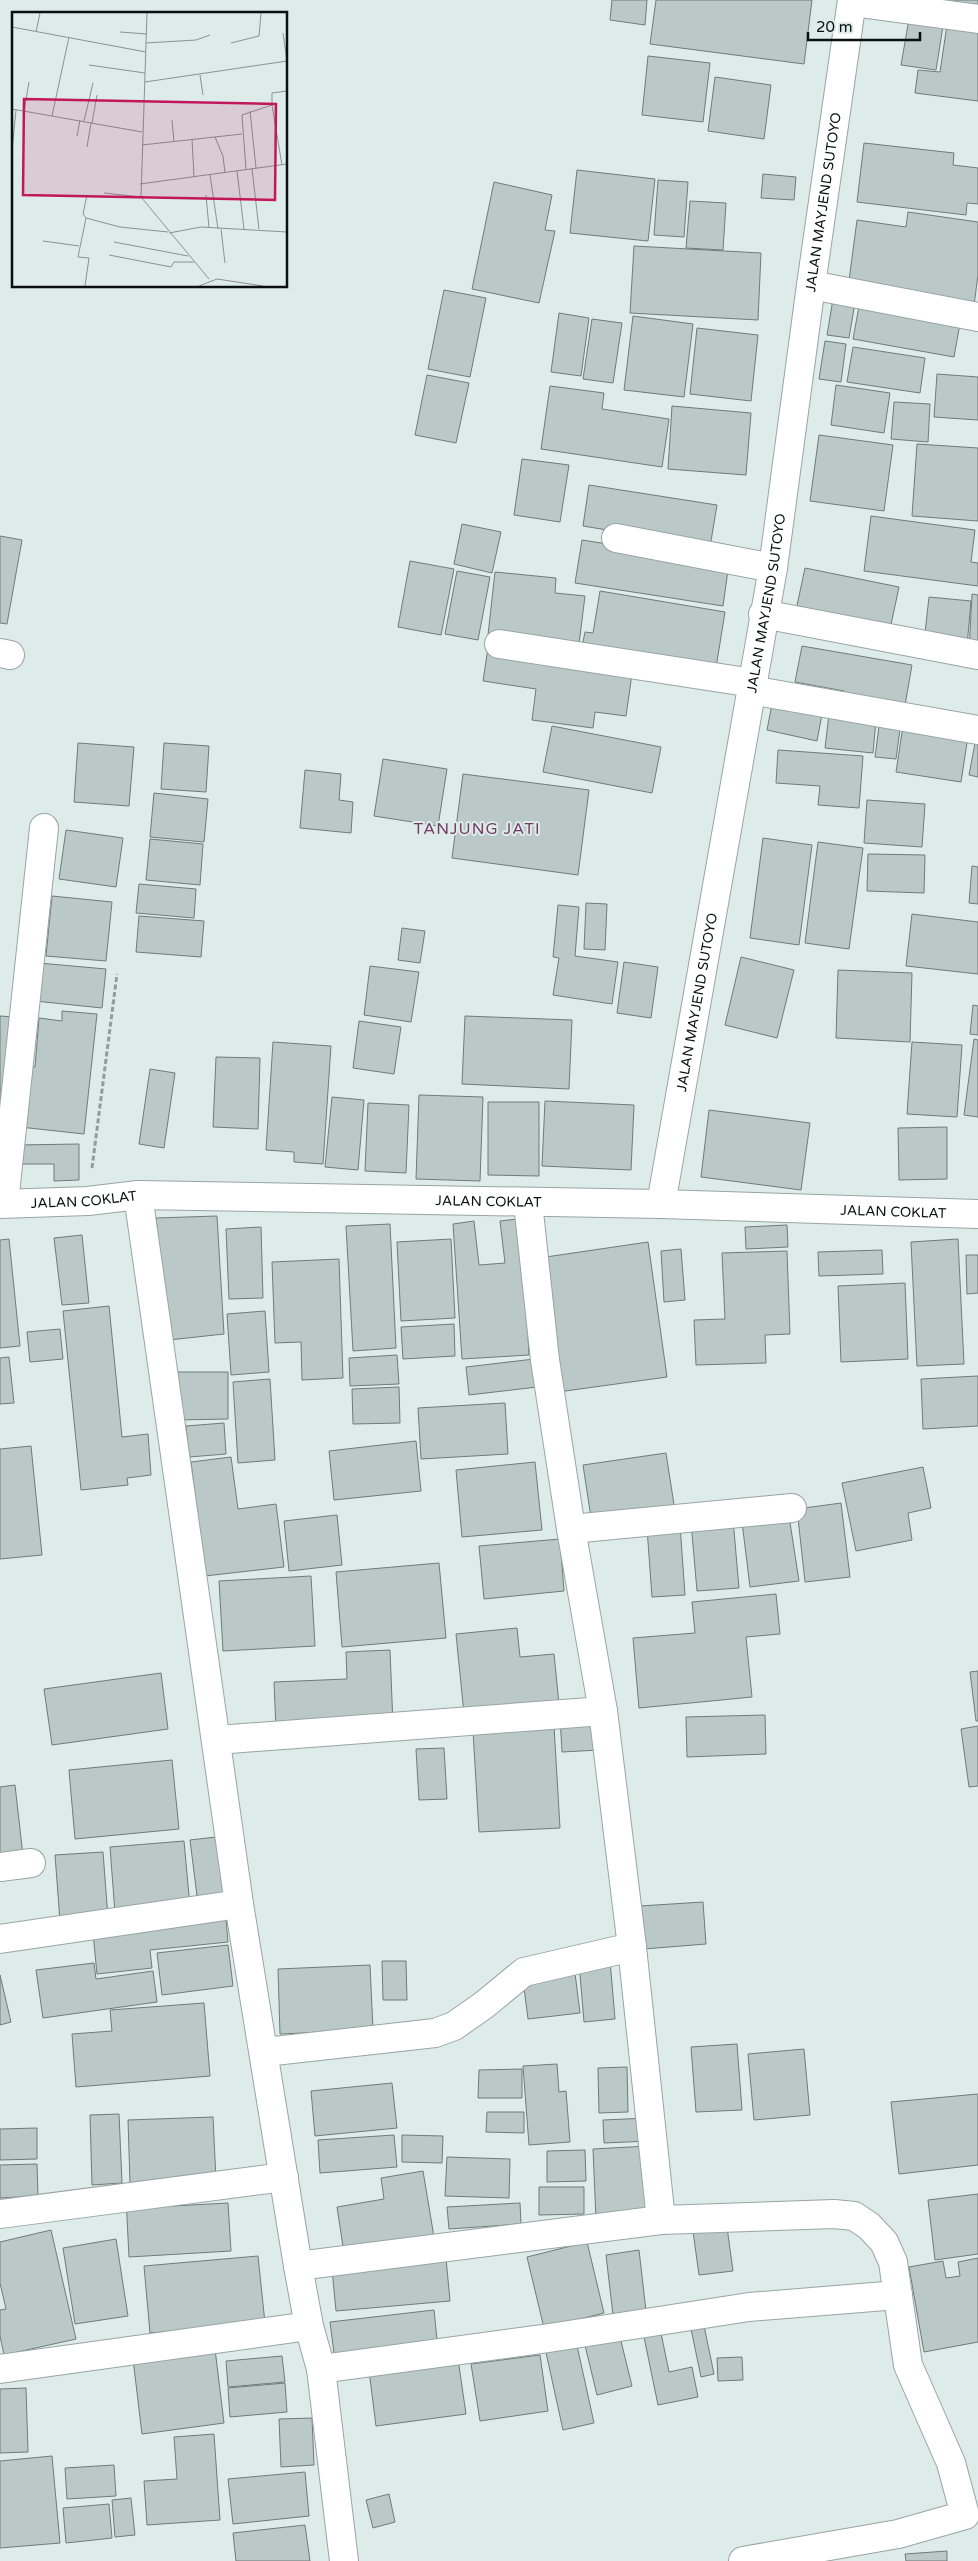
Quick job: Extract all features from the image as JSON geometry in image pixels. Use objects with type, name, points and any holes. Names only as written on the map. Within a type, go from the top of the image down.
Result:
[{"type":"street","points":[[852,1],[978,19]]},
{"type":"street","name":"JALAN MAYJEND SUTOYO","points":[[661,1204],[752,687],[763,614],[773,568],[852,1]]},
{"type":"street","points":[[811,285],[978,317]]},
{"type":"street","points":[[616,538],[773,568]]},
{"type":"street","points":[[763,614],[978,655]]},
{"type":"street","points":[[500,644],[752,687],[978,730]]},
{"type":"street","points":[[2,1203],[44,828]]},
{"type":"street","points":[[138,1195],[239,1904],[265,2052],[298,2266],[309,2326],[321,2369],[344,2561]]},
{"type":"street","name":"JALAN COKLAT","points":[[2,1203],[88,1200],[138,1195],[661,1204],[978,1214]]},
{"type":"street","points":[[528,1203],[545,1360],[571,1529],[604,1711],[632,1947],[661,2220]]},
{"type":"street","points":[[571,1529],[792,1508]]},
{"type":"street","points":[[217,1740],[604,1711]]},
{"type":"street","points":[[0,1867],[31,1863]]},
{"type":"street","points":[[0,1939],[239,1904]]},
{"type":"street","points":[[265,2052],[435,2033],[454,2026],[484,2006],[524,1972],[632,1947]]},
{"type":"street","points":[[0,2214],[284,2177]]},
{"type":"street","points":[[298,2266],[661,2220],[834,2214],[854,2216],[869,2226],[884,2242],[893,2262],[908,2365],[971,2514],[898,2534],[743,2561]]},
{"type":"street","points":[[321,2369],[558,2337],[749,2307],[898,2295]]},
{"type":"street","points":[[0,2370],[309,2326]]},
{"type":"path","points":[[88,1200],[117,974]]},
{"type":"building","points":[[612,0],[647,0],[645,25],[610,20]]},
{"type":"building","points":[[656,0],[812,0],[804,64],[650,44]]},
{"type":"building","points":[[919,0],[978,0],[978,8]]},
{"type":"building","points":[[909,19],[943,26],[936,70],[901,65]]},
{"type":"building","points":[[947,25],[978,29],[978,101],[915,93],[918,70],[940,72]]},
{"type":"building","points":[[648,56],[710,63],[703,122],[642,115]]},
{"type":"building","points":[[715,77],[771,85],[764,139],[708,131]]},
{"type":"building","points":[[864,143],[954,153],[953,165],[978,168],[978,204],[967,203],[966,215],[857,202]]},
{"type":"building","points":[[577,170],[655,179],[648,241],[570,233]]},
{"type":"building","points":[[763,174],[796,177],[794,200],[761,198]]},
{"type":"building","points":[[658,180],[688,182],[684,237],[654,235]]},
{"type":"building","points":[[494,182],[552,195],[545,230],[555,231],[539,303],[472,289]]},
{"type":"building","points":[[690,201],[726,203],[723,250],[686,248]]},
{"type":"building","points":[[908,212],[978,222],[978,275],[974,305],[848,288],[857,220],[906,227]]},
{"type":"building","points":[[634,246],[761,253],[758,320],[630,313]]},
{"type":"building","points":[[444,290],[486,298],[470,377],[428,369]]},
{"type":"building","points":[[834,293],[856,297],[849,338],[827,335]]},
{"type":"building","points":[[860,301],[961,318],[954,357],[853,339]]},
{"type":"building","points":[[559,313],[589,318],[581,376],[551,372]]},
{"type":"building","points":[[633,316],[693,324],[684,397],[624,390]]},
{"type":"building","points":[[592,319],[622,323],[613,383],[583,379]]},
{"type":"building","points":[[697,328],[758,335],[751,401],[690,394]]},
{"type":"building","points":[[825,341],[846,344],[841,382],[819,379]]},
{"type":"building","points":[[853,347],[925,358],[920,393],[847,382]]},
{"type":"building","points":[[937,374],[978,377],[978,420],[934,417]]},
{"type":"building","points":[[427,375],[469,383],[456,443],[415,435]]},
{"type":"building","points":[[836,385],[890,393],[884,433],[831,425]]},
{"type":"building","points":[[550,386],[604,393],[602,409],[669,419],[662,467],[541,449]]},
{"type":"building","points":[[894,402],[930,404],[928,442],[891,439]]},
{"type":"building","points":[[672,406],[751,413],[746,475],[668,469]]},
{"type":"building","points":[[819,435],[893,445],[884,511],[810,501]]},
{"type":"building","points":[[917,444],[978,448],[978,521],[912,516]]},
{"type":"building","points":[[522,459],[569,465],[560,522],[514,515]]},
{"type":"building","points":[[589,485],[717,505],[710,547],[583,526]]},
{"type":"building","points":[[871,516],[975,530],[971,562],[978,563],[978,586],[864,571]]},
{"type":"building","points":[[462,524],[501,532],[492,573],[454,564]]},
{"type":"building","points":[[0,536],[22,540],[7,624],[0,623]]},
{"type":"building","points":[[582,540],[729,563],[723,606],[575,583]]},
{"type":"building","points":[[410,561],[454,569],[441,635],[398,627]]},
{"type":"building","points":[[805,568],[899,587],[889,634],[795,615]]},
{"type":"building","points":[[457,571],[490,577],[478,640],[445,634]]},
{"type":"building","points":[[495,572],[556,578],[555,593],[585,596],[579,644],[488,635]]},
{"type":"building","points":[[600,591],[725,612],[715,674],[581,652],[585,632],[593,633]]},
{"type":"building","points":[[972,594],[978,595],[978,652],[969,652]]},
{"type":"building","points":[[929,597],[971,601],[967,646],[924,642]]},
{"type":"building","points":[[802,646],[912,665],[904,711],[842,700],[844,691],[795,682]]},
{"type":"building","points":[[488,648],[633,667],[626,716],[595,712],[593,728],[532,720],[536,689],[483,681]]},
{"type":"building","points":[[773,699],[823,709],[817,741],[767,730]]},
{"type":"building","points":[[829,714],[876,720],[873,753],[825,748]]},
{"type":"building","points":[[880,719],[901,722],[896,759],[875,757]]},
{"type":"building","points":[[552,726],[661,747],[652,793],[543,772]]},
{"type":"building","points":[[903,726],[968,736],[961,782],[896,772]]},
{"type":"building","points":[[976,738],[978,738],[978,777],[969,775]]},
{"type":"building","points":[[78,743],[134,747],[129,806],[74,802]]},
{"type":"building","points":[[164,743],[209,746],[206,792],[161,789]]},
{"type":"building","points":[[778,750],[863,756],[859,808],[818,805],[820,786],[776,783]]},
{"type":"building","points":[[383,759],[447,769],[438,826],[374,816]]},
{"type":"building","points":[[305,770],[341,774],[339,800],[353,802],[351,833],[300,828]]},
{"type":"building","points":[[463,774],[589,790],[578,875],[452,858]]},
{"type":"building","points":[[154,793],[208,799],[204,842],[150,837]]},
{"type":"building","points":[[867,800],[925,804],[922,847],[864,843]]},
{"type":"building","points":[[66,830],[123,838],[116,887],[59,879]]},
{"type":"building","points":[[763,838],[812,845],[799,945],[750,938]]},
{"type":"building","points":[[150,839],[203,844],[200,885],[146,880]]},
{"type":"building","points":[[818,842],[863,848],[849,949],[805,943]]},
{"type":"building","points":[[868,854],[925,855],[924,893],[867,891]]},
{"type":"building","points":[[972,866],[978,867],[978,904],[969,903]]},
{"type":"building","points":[[139,884],[196,889],[194,918],[136,913]]},
{"type":"building","points":[[52,896],[112,902],[106,961],[46,956]]},
{"type":"building","points":[[586,903],[607,904],[605,950],[584,949]]},
{"type":"building","points":[[558,905],[579,907],[575,956],[618,962],[612,1004],[553,995],[559,958],[553,957]]},
{"type":"building","points":[[912,914],[978,922],[978,974],[906,966]]},
{"type":"building","points":[[139,916],[204,921],[201,957],[136,952]]},
{"type":"building","points":[[402,928],[425,931],[420,963],[398,960]]},
{"type":"building","points":[[741,957],[794,970],[777,1038],[725,1025]]},
{"type":"building","points":[[624,962],[658,967],[651,1018],[617,1013]]},
{"type":"building","points":[[39,963],[106,969],[102,1008],[35,1001]]},
{"type":"building","points":[[370,966],[419,972],[411,1022],[364,1015]]},
{"type":"building","points":[[838,970],[912,973],[910,1042],[836,1038]]},
{"type":"building","points":[[973,1005],[978,1006],[978,1035],[970,1034]]},
{"type":"building","points":[[62,1011],[97,1014],[84,1134],[20,1127],[26,1066],[35,1067],[39,1018],[62,1021]]},
{"type":"building","points":[[0,1016],[13,1017],[0,1141]]},
{"type":"building","points":[[465,1016],[572,1020],[569,1089],[462,1084]]},
{"type":"building","points":[[359,1021],[401,1027],[394,1074],[353,1068]]},
{"type":"building","points":[[974,1039],[978,1040],[978,1117],[964,1115]]},
{"type":"building","points":[[273,1042],[331,1046],[323,1164],[294,1162],[294,1152],[266,1150]]},
{"type":"building","points":[[912,1042],[962,1045],[957,1117],[907,1114]]},
{"type":"building","points":[[216,1057],[260,1058],[258,1129],[213,1127]]},
{"type":"building","points":[[150,1069],[175,1073],[164,1148],[139,1144]]},
{"type":"building","points":[[419,1095],[483,1097],[480,1181],[416,1179]]},
{"type":"building","points":[[332,1097],[364,1100],[358,1170],[325,1167]]},
{"type":"building","points":[[545,1101],[634,1105],[631,1170],[542,1166]]},
{"type":"building","points":[[488,1102],[539,1102],[539,1176],[488,1175]]},
{"type":"building","points":[[368,1103],[409,1105],[406,1173],[365,1171]]},
{"type":"building","points":[[709,1110],[810,1123],[801,1190],[701,1177]]},
{"type":"building","points":[[947,1127],[947,1179],[899,1180],[898,1128]]},
{"type":"building","points":[[79,1144],[79,1180],[54,1181],[54,1164],[17,1164],[18,1145]]},
{"type":"building","points":[[217,1216],[224,1334],[169,1340],[156,1218]]},
{"type":"building","points":[[526,1218],[539,1336],[528,1337],[529,1355],[462,1359],[453,1224],[474,1221],[479,1265],[505,1263],[500,1221]]},
{"type":"building","points":[[390,1224],[396,1348],[353,1351],[346,1226]]},
{"type":"building","points":[[787,1225],[788,1247],[746,1249],[745,1227]]},
{"type":"building","points":[[261,1227],[263,1298],[229,1299],[226,1229]]},
{"type":"building","points":[[82,1235],[89,1303],[62,1305],[54,1238]]},
{"type":"building","points":[[9,1239],[20,1346],[0,1348],[0,1240]]},
{"type":"building","points":[[451,1239],[455,1318],[401,1321],[397,1242]]},
{"type":"building","points":[[958,1239],[964,1364],[917,1366],[911,1242]]},
{"type":"building","points":[[648,1242],[667,1377],[558,1392],[539,1258]]},
{"type":"building","points":[[681,1249],[685,1300],[664,1302],[661,1251]]},
{"type":"building","points":[[882,1250],[883,1274],[819,1276],[818,1252]]},
{"type":"building","points":[[787,1251],[790,1334],[765,1335],[766,1363],[696,1365],[694,1320],[725,1319],[722,1253]]},
{"type":"building","points":[[966,1255],[978,1255],[978,1293],[967,1294]]},
{"type":"building","points":[[339,1259],[343,1378],[302,1380],[301,1342],[275,1343],[272,1262]]},
{"type":"building","points":[[905,1283],[908,1359],[841,1362],[838,1286]]},
{"type":"building","points":[[109,1306],[122,1437],[148,1434],[151,1475],[127,1478],[128,1485],[81,1490],[63,1311]]},
{"type":"building","points":[[265,1311],[269,1372],[231,1375],[227,1314]]},
{"type":"building","points":[[454,1324],[455,1356],[403,1359],[401,1327]]},
{"type":"building","points":[[60,1329],[63,1359],[30,1362],[27,1332]]},
{"type":"building","points":[[397,1355],[399,1384],[350,1386],[349,1358]]},
{"type":"building","points":[[9,1357],[14,1403],[0,1404],[0,1358]]},
{"type":"building","points":[[543,1358],[546,1386],[469,1395],[466,1367]]},
{"type":"building","points":[[174,1372],[228,1372],[228,1419],[175,1420]]},
{"type":"building","points":[[978,1376],[978,1426],[923,1429],[921,1379]]},
{"type":"building","points":[[270,1379],[275,1460],[238,1463],[233,1382]]},
{"type":"building","points":[[399,1387],[400,1423],[353,1424],[352,1389]]},
{"type":"building","points":[[505,1403],[508,1454],[421,1459],[418,1408]]},
{"type":"building","points":[[224,1423],[226,1454],[189,1457],[186,1426]]},
{"type":"building","points":[[416,1441],[421,1491],[334,1500],[329,1451]]},
{"type":"building","points":[[31,1446],[42,1555],[0,1559],[0,1449]]},
{"type":"building","points":[[666,1453],[675,1511],[592,1524],[583,1465]]},
{"type":"building","points":[[231,1457],[238,1509],[276,1504],[284,1567],[205,1576],[191,1462]]},
{"type":"building","points":[[535,1462],[542,1530],[462,1537],[456,1470]]},
{"type":"building","points":[[923,1467],[931,1508],[908,1513],[912,1540],[856,1551],[842,1483]]},
{"type":"building","points":[[841,1503],[850,1577],[805,1582],[797,1509]]},
{"type":"building","points":[[337,1515],[342,1565],[289,1571],[284,1521]]},
{"type":"building","points":[[789,1516],[799,1581],[750,1587],[742,1522]]},
{"type":"building","points":[[733,1519],[739,1588],[697,1591],[691,1522]]},
{"type":"building","points":[[680,1525],[685,1595],[652,1597],[647,1528]]},
{"type":"building","points":[[560,1539],[564,1591],[484,1599],[479,1546]]},
{"type":"building","points":[[439,1563],[446,1638],[342,1647],[336,1572]]},
{"type":"building","points":[[311,1576],[315,1646],[223,1651],[219,1581]]},
{"type":"building","points":[[776,1594],[780,1634],[746,1637],[752,1697],[639,1708],[633,1638],[695,1633],[692,1602]]},
{"type":"building","points":[[517,1628],[520,1657],[554,1654],[559,1704],[464,1714],[456,1634]]},
{"type":"building","points":[[390,1650],[393,1725],[276,1730],[274,1682],[347,1679],[346,1652]]},
{"type":"building","points":[[978,1671],[978,1721],[976,1721],[970,1672]]},
{"type":"building","points":[[161,1673],[168,1729],[52,1745],[44,1689]]},
{"type":"building","points":[[765,1715],[766,1754],[687,1757],[686,1717]]},
{"type":"building","points":[[597,1716],[599,1750],[562,1752],[560,1718]]},
{"type":"building","points":[[554,1726],[560,1828],[479,1832],[473,1731]]},
{"type":"building","points":[[978,1726],[978,1786],[969,1787],[961,1729]]},
{"type":"building","points":[[444,1748],[447,1799],[419,1800],[416,1749]]},
{"type":"building","points":[[172,1760],[179,1829],[75,1839],[69,1770]]},
{"type":"building","points":[[15,1785],[23,1856],[0,1858],[0,1787]]},
{"type":"building","points":[[216,1837],[224,1900],[198,1904],[190,1840]]},
{"type":"building","points":[[184,1841],[190,1907],[115,1913],[110,1847]]},
{"type":"building","points":[[103,1852],[108,1918],[60,1921],[55,1855]]},
{"type":"building","points":[[703,1902],[706,1944],[644,1949],[640,1906]]},
{"type":"building","points":[[226,1919],[228,1942],[150,1950],[152,1968],[97,1974],[93,1933]]},
{"type":"building","points":[[228,1945],[233,1986],[162,1995],[157,1953]]},
{"type":"building","points":[[610,1960],[615,2019],[584,2022],[579,1963]]},
{"type":"building","points":[[382,1961],[406,1961],[407,2000],[383,2000]]},
{"type":"building","points":[[94,1963],[96,1979],[153,1971],[157,2002],[43,2018],[36,1970]]},
{"type":"building","points":[[370,1965],[373,2030],[280,2034],[278,1969]]},
{"type":"building","points":[[575,1973],[580,2013],[528,2019],[523,1980]]},
{"type":"building","points":[[0,1975],[11,2022],[0,2025]]},
{"type":"building","points":[[204,2003],[210,2076],[76,2087],[72,2034],[112,2031],[110,2010]]},
{"type":"building","points":[[737,2044],[742,2110],[696,2112],[691,2047]]},
{"type":"building","points":[[804,2049],[810,2115],[754,2120],[748,2054]]},
{"type":"building","points":[[557,2064],[559,2092],[566,2091],[570,2142],[529,2145],[523,2066]]},
{"type":"building","points":[[627,2067],[628,2112],[599,2113],[598,2068]]},
{"type":"building","points":[[522,2069],[522,2098],[478,2098],[479,2070]]},
{"type":"building","points":[[392,2083],[397,2128],[315,2136],[311,2091]]},
{"type":"building","points":[[978,2094],[978,2165],[899,2174],[891,2102]]},
{"type":"building","points":[[487,2112],[524,2112],[524,2133],[486,2132]]},
{"type":"building","points":[[119,2114],[122,2183],[92,2185],[90,2115]]},
{"type":"building","points":[[213,2117],[216,2180],[130,2183],[128,2120]]},
{"type":"building","points":[[648,2118],[649,2141],[604,2143],[603,2120]]},
{"type":"building","points":[[37,2128],[37,2159],[0,2160],[0,2129]]},
{"type":"building","points":[[394,2135],[397,2167],[320,2173],[318,2140]]},
{"type":"building","points":[[402,2135],[443,2136],[442,2163],[402,2162]]},
{"type":"building","points":[[648,2146],[652,2216],[596,2219],[593,2149]]},
{"type":"building","points":[[585,2150],[586,2181],[547,2182],[547,2151]]},
{"type":"building","points":[[447,2157],[510,2159],[509,2198],[445,2196]]},
{"type":"building","points":[[37,2164],[38,2196],[0,2198],[0,2165]]},
{"type":"building","points":[[423,2171],[434,2237],[344,2253],[337,2207],[384,2199],[381,2178]]},
{"type":"building","points":[[539,2187],[584,2187],[584,2214],[539,2215]]},
{"type":"building","points":[[978,2194],[978,2254],[935,2260],[928,2200]]},
{"type":"building","points":[[173,2197],[173,2206],[228,2203],[231,2251],[129,2257],[126,2199]]},
{"type":"building","points":[[520,2203],[521,2224],[449,2229],[447,2207]]},
{"type":"building","points":[[726,2220],[733,2271],[699,2275],[692,2224]]},
{"type":"building","points":[[51,2230],[76,2339],[4,2355],[0,2336],[0,2310],[6,2309],[0,2283],[0,2242]]},
{"type":"building","points":[[116,2239],[128,2316],[75,2324],[63,2248]]},
{"type":"building","points":[[587,2242],[604,2313],[544,2328],[527,2257]]},
{"type":"building","points":[[639,2250],[646,2311],[613,2315],[606,2255]]},
{"type":"building","points":[[258,2256],[265,2323],[150,2333],[144,2266]]},
{"type":"building","points":[[446,2258],[450,2301],[336,2311],[332,2269]]},
{"type":"building","points":[[978,2258],[978,2342],[924,2352],[909,2267],[943,2261],[946,2278],[960,2276],[958,2262]]},
{"type":"building","points":[[434,2310],[438,2349],[335,2361],[330,2322]]},
{"type":"building","points":[[703,2321],[714,2374],[701,2377],[690,2324]]},
{"type":"building","points":[[619,2333],[632,2386],[597,2395],[584,2341]]},
{"type":"building","points":[[661,2333],[669,2372],[692,2367],[698,2397],[658,2405],[644,2337]]},
{"type":"building","points":[[576,2341],[594,2423],[563,2430],[545,2348]]},
{"type":"building","points":[[215,2349],[224,2423],[142,2434],[133,2359]]},
{"type":"building","points":[[540,2355],[548,2411],[480,2421],[471,2364]]},
{"type":"building","points":[[282,2356],[285,2382],[228,2387],[226,2361]]},
{"type":"building","points":[[742,2357],[743,2380],[718,2381],[717,2358]]},
{"type":"building","points":[[458,2359],[466,2414],[376,2426],[369,2371]]},
{"type":"building","points":[[285,2383],[287,2412],[230,2417],[228,2388]]},
{"type":"building","points":[[26,2388],[28,2452],[0,2453],[0,2389]]},
{"type":"building","points":[[312,2418],[314,2465],[281,2467],[279,2419]]},
{"type":"building","points":[[214,2434],[220,2520],[147,2525],[144,2481],[177,2479],[174,2437]]},
{"type":"building","points":[[52,2456],[60,2543],[0,2548],[0,2461]]},
{"type":"building","points":[[114,2465],[116,2496],[67,2499],[65,2468]]},
{"type":"building","points":[[305,2472],[309,2516],[233,2524],[228,2479]]},
{"type":"building","points":[[389,2494],[395,2522],[373,2528],[366,2500]]},
{"type":"building","points":[[131,2498],[135,2535],[115,2537],[112,2500]]},
{"type":"building","points":[[109,2504],[112,2538],[66,2543],[63,2508]]},
{"type":"building","points":[[305,2525],[310,2561],[236,2561],[233,2533]]},
{"type":"building","points":[[947,2551],[947,2561],[906,2561],[905,2554]]},
{"type":"district","name":"TANJUNG JATI","points":[[477,829]]}]
